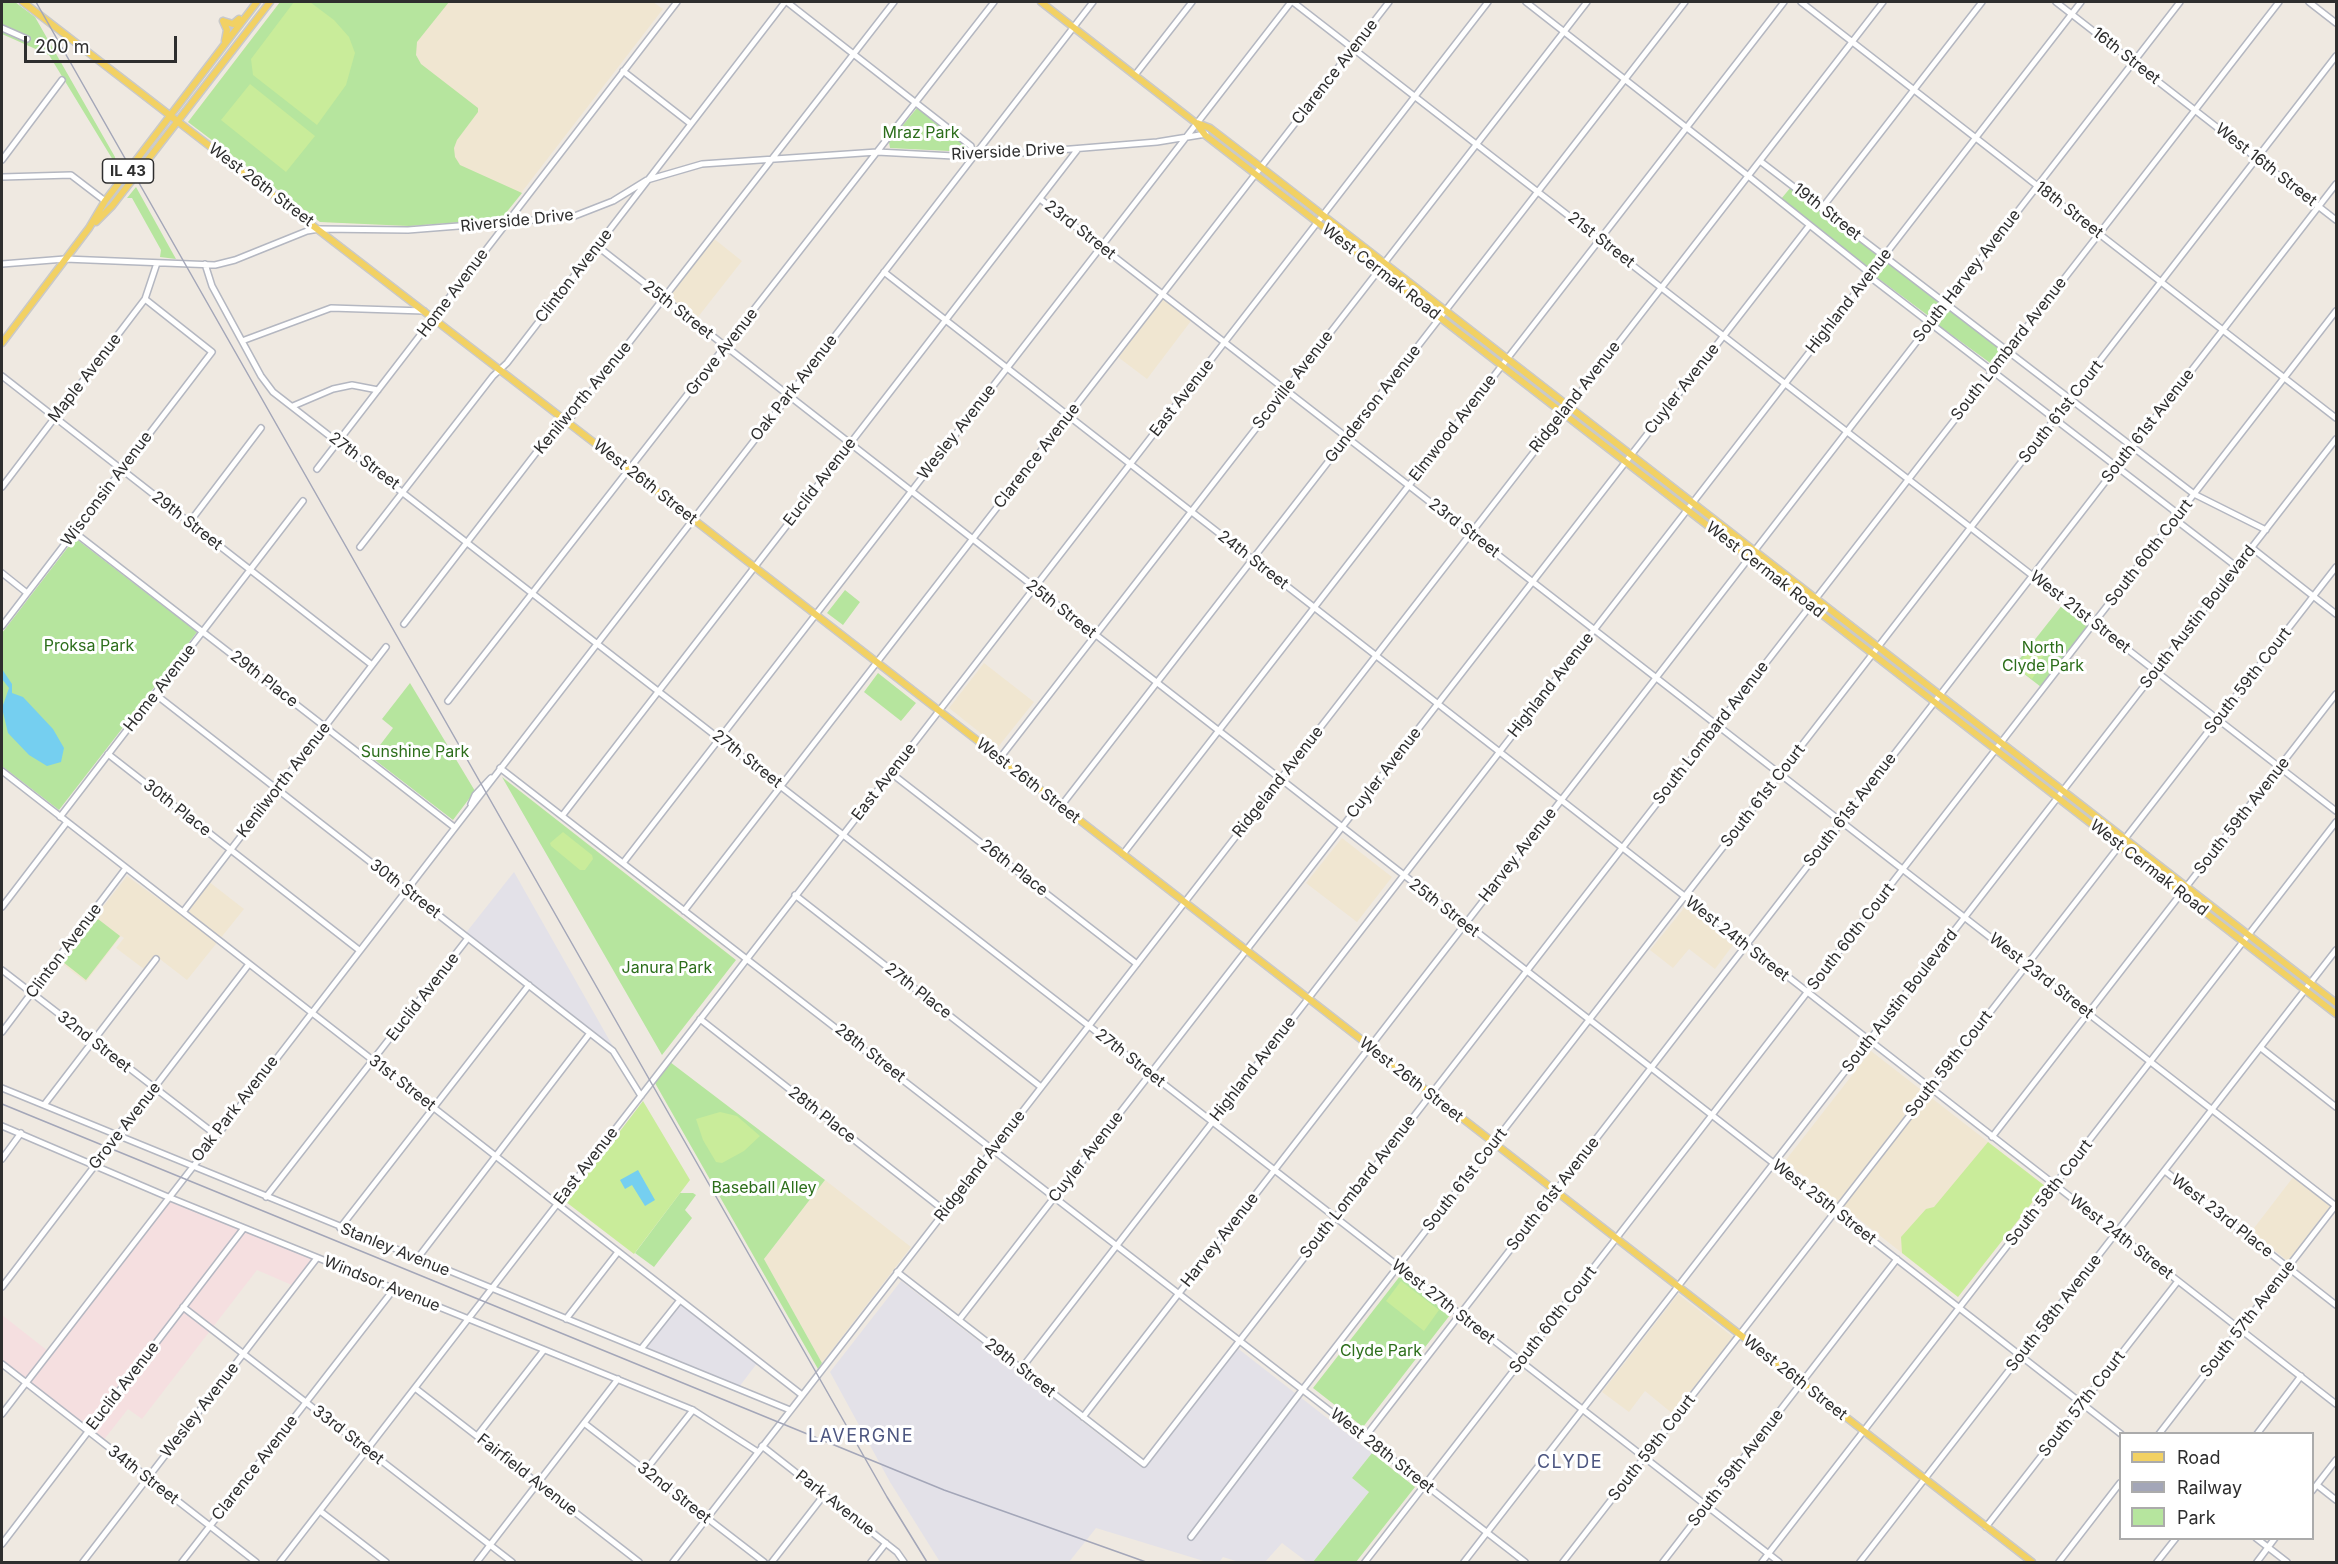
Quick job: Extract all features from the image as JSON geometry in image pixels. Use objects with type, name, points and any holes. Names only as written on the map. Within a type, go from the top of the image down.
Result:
[{"type":"main road","name":"West 26th Street","points":[[23,2],[500,369],[2032,1563]]},
{"type":"main road","name":"IL 43","points":[[2,343],[89,228],[105,201],[257,2]]},
{"type":"main road","points":[[221,49],[226,38],[223,21],[237,22],[257,2]]},
{"type":"main road","name":"IL 43","points":[[89,228],[112,206],[270,2]]},
{"type":"main road","name":"West Cermak Road","points":[[1041,2],[1196,123],[1205,135],[2337,1014]]},
{"type":"main road","name":"West Cermak Road","points":[[1196,123],[1210,128],[1261,167],[2337,1003]]},
{"type":"street","name":"Home Avenue","points":[[317,470],[677,2]]},
{"type":"street","points":[[786,2],[971,146],[973,157]]},
{"type":"street","name":"Clinton Avenue","points":[[360,548],[786,2]]},
{"type":"street","name":"Kenilworth Avenue","points":[[404,624],[559,423],[572,416],[894,2]]},
{"type":"street","name":"Grove Avenue","points":[[448,701],[994,2]]},
{"type":"street","name":"Oak Park Avenue","points":[[2,1414],[471,806],[475,795],[500,768],[1093,2]]},
{"type":"street","points":[[1135,75],[1192,2]]},
{"type":"street","name":"21st Street","points":[[1292,2],[1416,95],[1908,479]]},
{"type":"street","name":"Wesley Avenue","points":[[623,863],[1292,2]]},
{"type":"street","name":"Clarence Avenue","points":[[684,910],[1389,2]]},
{"type":"street","name":"East Avenue","points":[[280,1563],[1488,2]]},
{"type":"street","points":[[1526,2],[1687,127],[1930,324],[2178,515],[2181,524],[2237,567]]},
{"type":"street","name":"Scoville Avenue","points":[[1000,759],[1587,2]]},
{"type":"street","name":"Gunderson Avenue","points":[[1061,806],[1685,2]]},
{"type":"street","name":"Elmwood Avenue","points":[[1123,855],[1784,2]]},
{"type":"street","name":"18th Street","points":[[1801,2],[2337,418]]},
{"type":"street","name":"Ridgeland Avenue","points":[[673,1563],[1883,2]]},
{"type":"street","points":[[1822,208],[1982,2]]},
{"type":"street","name":"16th Street","points":[[2056,2],[2195,110]]},
{"type":"street","name":"Highland Avenue","points":[[1021,1369],[2081,2]]},
{"type":"street","name":"South Harvey Avenue","points":[[1755,550],[2180,2]]},
{"type":"street","name":"South Lombard Avenue","points":[[1144,1464],[2279,2]]},
{"type":"street","points":[[2309,2],[2337,23]]},
{"type":"street","points":[[2,28],[27,39]]},
{"type":"street","name":"South 61st Court","points":[[1191,1537],[1303,1389],[2337,56]]},
{"type":"street","points":[[623,71],[691,124]]},
{"type":"street","points":[[2,160],[62,80]]},
{"type":"street","name":"West 16th Street","points":[[2195,110],[2337,220]]},
{"type":"street","points":[[1205,135],[1210,128]]},
{"type":"street","name":"Riverside Drive","points":[[2,264],[65,259],[205,264],[235,260],[307,231],[319,229],[408,230],[505,224],[584,214],[629,194],[647,180],[702,164],[877,152],[973,157],[1184,139],[1205,135]]},
{"type":"street","name":"Euclid Avenue","points":[[562,816],[1078,149]]},
{"type":"street","name":"19th Street","points":[[1760,160],[2194,494],[2266,530]]},
{"type":"street","points":[[2,177],[71,175],[105,201]]},
{"type":"street","name":"South 61st Avenue","points":[[1365,1437],[2337,184]]},
{"type":"street","name":"23rd Street","points":[[1040,198],[1717,725]]},
{"type":"street","name":"Cuyler Avenue","points":[[959,1320],[1809,226]]},
{"type":"street","name":"25th Street","points":[[597,246],[1526,972]]},
{"type":"street","name":"Maple Avenue","points":[[2,487],[145,299],[157,262]]},
{"type":"street","name":"27th Street","points":[[205,264],[212,286],[273,392],[532,591],[1334,1218]]},
{"type":"street","name":"24th Street","points":[[884,272],[1621,849]]},
{"type":"street","name":"Wisconsin Avenue","points":[[2,626],[212,352],[145,299]]},
{"type":"street","points":[[243,341],[331,308],[425,312]]},
{"type":"street","name":"South 60th Court","points":[[1365,1563],[2337,311]]},
{"type":"street","name":"29th Street","points":[[2,376],[372,665]]},
{"type":"street","points":[[293,406],[333,389],[352,385],[378,390]]},
{"type":"street","points":[[189,523],[261,428]]},
{"type":"street","name":"South Austin Boulevard","points":[[1464,1563],[2337,439]]},
{"type":"street","name":"West 21st Street","points":[[1908,479],[2337,811]]},
{"type":"street","name":"Home Avenue","points":[[60,817],[303,501]]},
{"type":"street","name":"29th Place","points":[[74,532],[454,827]]},
{"type":"street","points":[[2252,548],[2337,614]]},
{"type":"street","name":"Harvey Avenue","points":[[1083,1417],[1755,550]]},
{"type":"street","name":"South 59th Court","points":[[1563,1563],[2337,567]]},
{"type":"street","points":[[2,573],[27,593]]},
{"type":"street","name":"Kenilworth Avenue","points":[[183,912],[386,647]]},
{"type":"street","name":"30th Street","points":[[155,694],[613,1051],[641,1096]]},
{"type":"street","name":"South 59th Avenue","points":[[1992,1137],[2337,694]]},
{"type":"street","name":"West 23rd Street","points":[[1717,725],[2336,1206]]},
{"type":"street","name":"30th Place","points":[[108,754],[359,950]]},
{"type":"street","name":"28th Street","points":[[500,768],[746,959],[756,963],[1240,1340]]},
{"type":"street","name":"31st Street","points":[[2,771],[802,1395]]},
{"type":"street","name":"26th Place","points":[[891,773],[1137,964]]},
{"type":"street","points":[[2,907],[67,822]]},
{"type":"street","name":"South 58th Court","points":[[1762,1563],[2337,822]]},
{"type":"street","name":"West 24th Street","points":[[1621,849],[2337,1404]]},
{"type":"street","name":"Clinton Avenue","points":[[2,1032],[126,868]]},
{"type":"street","name":"27th Place","points":[[795,895],[1041,1087]]},
{"type":"street","name":"Euclid Avenue","points":[[266,1197],[468,938]]},
{"type":"street","name":"South 58th Avenue","points":[[1860,1563],[2337,950]]},
{"type":"street","points":[[44,1106],[156,958]]},
{"type":"street","name":"Grove Avenue","points":[[2,1287],[249,964]]},
{"type":"street","name":"32nd Street","points":[[2,970],[216,1135]]},
{"type":"street","name":"West 25th Street","points":[[1526,972],[2119,1432]]},
{"type":"street","points":[[340,1228],[529,985]]},
{"type":"street","name":"28th Place","points":[[700,1019],[945,1211]]},
{"type":"street","points":[[417,1259],[590,1033]]},
{"type":"street","points":[[2260,1048],[2337,1107]]},
{"type":"street","name":"Stanley Avenue","points":[[2,1088],[790,1410]]},
{"type":"street","name":"Windsor Avenue","points":[[2,1126],[94,1167],[693,1410],[760,1449]]},
{"type":"street","points":[[2,1159],[21,1133]]},
{"type":"street","name":"West 23rd Place","points":[[2165,1171],[2337,1305]]},
{"type":"street","name":"South 57th Avenue","points":[[2161,1432],[2336,1206]]},
{"type":"street","name":"West 27th Street","points":[[1334,1218],[1779,1563]]},
{"type":"street","name":"Euclid Avenue","points":[[2,1544],[244,1228]]},
{"type":"street","points":[[566,1319],[618,1252]]},
{"type":"street","name":"Wesley Avenue","points":[[83,1563],[317,1258]]},
{"type":"street","name":"South 59th Avenue","points":[[1663,1563],[1897,1259]]},
{"type":"street","name":"29th Street","points":[[897,1272],[1144,1464]]},
{"type":"street","name":"South 57th Court","points":[[1986,1527],[2178,1281]]},
{"type":"street","name":"Clarence Avenue","points":[[182,1563],[394,1288]]},
{"type":"street","points":[[641,1349],[680,1300]]},
{"type":"street","name":"33rd Street","points":[[183,1307],[512,1563]]},
{"type":"street","name":"West 28th Street","points":[[1240,1340],[1525,1563]]},
{"type":"street","points":[[477,1436],[544,1350]]},
{"type":"street","name":"34th Street","points":[[2,1365],[256,1563]]},
{"type":"street","points":[[2259,1432],[2301,1376]]},
{"type":"street","points":[[477,1563],[618,1379]]},
{"type":"street","name":"Fairfield Avenue","points":[[415,1388],[639,1563]]},
{"type":"street","points":[[645,1471],[693,1410]]},
{"type":"street","name":"32nd Street","points":[[584,1423],[764,1563]]},
{"type":"street","name":"Park Avenue","points":[[760,1449],[886,1543],[904,1563]]},
{"type":"street","points":[[2314,1490],[2337,1460]]},
{"type":"street","points":[[2317,1485],[2337,1500]]},
{"type":"street","points":[[2059,1563],[2119,1486]]},
{"type":"street","points":[[772,1563],[824,1495]]},
{"type":"street","points":[[320,1511],[386,1563]]},
{"type":"street","points":[[2157,1563],[2175,1540]]},
{"type":"street","points":[[2257,1540],[2287,1563]]},
{"type":"street","points":[[2257,1563],[2274,1540]]},
{"type":"street","points":[[871,1563],[886,1543]]},
{"type":"shaded area","points":[[280,2],[653,2],[663,9],[501,219],[409,226],[320,222],[188,122]]},
{"type":"shaded area","points":[[713,238],[742,261],[694,322],[665,300]]},
{"type":"shaded area","points":[[1162,293],[1194,317],[1147,379],[1114,354]]},
{"type":"shaded area","points":[[984,663],[1034,702],[998,747],[949,708]]},
{"type":"shaded area","points":[[1342,838],[1392,877],[1357,922],[1306,883]]},
{"type":"shaded area","points":[[514,872],[615,1050],[465,934]]},
{"type":"shaded area","points":[[127,876],[182,916],[208,881],[244,909],[187,980],[156,956],[144,969],[116,948],[124,938],[121,936],[86,982],[60,962]]},
{"type":"shaded area","points":[[1685,907],[1733,945],[1715,969],[1689,949],[1673,968],[1650,950]]},
{"type":"shaded area","points":[[1871,1051],[2045,1186],[1958,1297],[1785,1161]]},
{"type":"shaded area","points":[[2294,1176],[2331,1205],[2288,1261],[2251,1232]]},
{"type":"shaded area","points":[[825,1180],[911,1247],[822,1363],[764,1259]]},
{"type":"shaded area","points":[[168,1199],[315,1258],[294,1286],[257,1270],[142,1419],[128,1409],[102,1442],[2,1363],[2,1315],[48,1351]]},
{"type":"shaded area","points":[[901,1281],[1142,1468],[1236,1347],[1372,1453],[1352,1478],[1369,1492],[1313,1562],[1307,1562],[1282,1543],[1265,1562],[1239,1562],[1223,1557],[1219,1562],[1207,1562],[1096,1528],[1069,1562],[940,1562],[890,1482],[830,1372]]},
{"type":"shaded area","points":[[1678,1294],[1733,1337],[1673,1414],[1645,1391],[1629,1412],[1602,1392]]},
{"type":"shaded area","points":[[680,1301],[758,1362],[739,1387],[643,1349]]},
{"type":"green space","points":[[2,2],[15,2],[35,17],[115,157],[116,165],[49,55],[2,34]]},
{"type":"green space","points":[[280,2],[449,2],[417,42],[416,55],[421,64],[478,108],[478,112],[457,140],[454,148],[455,157],[460,165],[522,193],[501,219],[409,226],[320,222],[188,122]]},
{"type":"green space","points":[[294,2],[310,2],[334,20],[349,37],[355,53],[346,85],[317,125],[253,75],[251,59]]},
{"type":"green space","points":[[250,84],[315,136],[286,172],[221,120]]},
{"type":"green space","name":"Mraz Park","points":[[917,108],[968,147],[969,152],[890,148],[889,142]]},
{"type":"green space","points":[[136,187],[176,259],[160,257],[161,250],[132,198],[127,198]]},
{"type":"green space","points":[[1791,187],[1877,254],[1878,257],[1871,266],[1868,267],[1781,199]]},
{"type":"green space","points":[[1885,260],[1888,260],[1942,303],[1930,317],[1875,276]]},
{"type":"green space","points":[[1947,308],[2002,349],[1993,365],[1938,325],[1937,322]]},
{"type":"green space","name":"Proksa Park","points":[[75,538],[197,632],[59,810],[2,766],[2,633]]},
{"type":"green space","points":[[845,590],[860,602],[843,625],[827,613]]},
{"type":"green space","name":"North Clyde Park","points":[[2063,604],[2089,624],[2041,687],[2014,666]]},
{"type":"green space","points":[[2038,639],[2050,647],[2033,670],[2036,673],[2032,679],[2016,667]]},
{"type":"green space","points":[[878,673],[916,703],[901,721],[864,692]]},
{"type":"green space","name":"Sunshine Park","points":[[410,683],[475,791],[453,820],[371,757],[393,728],[382,719]]},
{"type":"green space","name":"Janura Park","points":[[502,777],[736,960],[662,1055]]},
{"type":"green space","points":[[563,832],[592,855],[593,859],[585,870],[580,870],[551,846],[550,843]]},
{"type":"green space","points":[[98,919],[120,936],[86,980],[63,962]]},
{"type":"green space","name":"Baseball Alley","points":[[670,1062],[825,1180],[764,1259],[822,1363],[818,1369],[655,1083]]},
{"type":"green space","points":[[643,1101],[690,1180],[634,1254],[566,1202]]},
{"type":"green space","points":[[720,1112],[737,1116],[760,1136],[744,1151],[722,1163],[716,1162],[703,1140],[696,1119]]},
{"type":"green space","points":[[1988,1142],[2045,1186],[1958,1297],[1902,1253],[1901,1237],[1926,1209],[1934,1207]]},
{"type":"green space","points":[[680,1193],[696,1195],[685,1210],[692,1218],[654,1267],[635,1253]]},
{"type":"green space","name":"Clyde Park","points":[[1400,1276],[1450,1315],[1363,1427],[1313,1388]]},
{"type":"green space","points":[[1401,1281],[1439,1310],[1424,1331],[1386,1301]]},
{"type":"green space","points":[[1372,1453],[1415,1487],[1356,1562],[1313,1562],[1369,1492],[1352,1478]]},
{"type":"water","points":[[2,669],[12,684],[12,693],[23,697],[53,729],[64,748],[61,762],[47,766],[29,755],[8,733],[2,708],[9,688],[2,679]]},
{"type":"water","points":[[638,1170],[655,1200],[645,1206],[632,1185],[625,1189],[620,1180]]},
{"type":"railway","points":[[36,2],[887,1497],[927,1562]]},
{"type":"railway","points":[[2,1104],[944,1490],[1146,1562]]},
{"type":"district","name":"LAVERGNE","points":[[861,1437]]},
{"type":"district","name":"CLYDE","points":[[1570,1463]]}]
